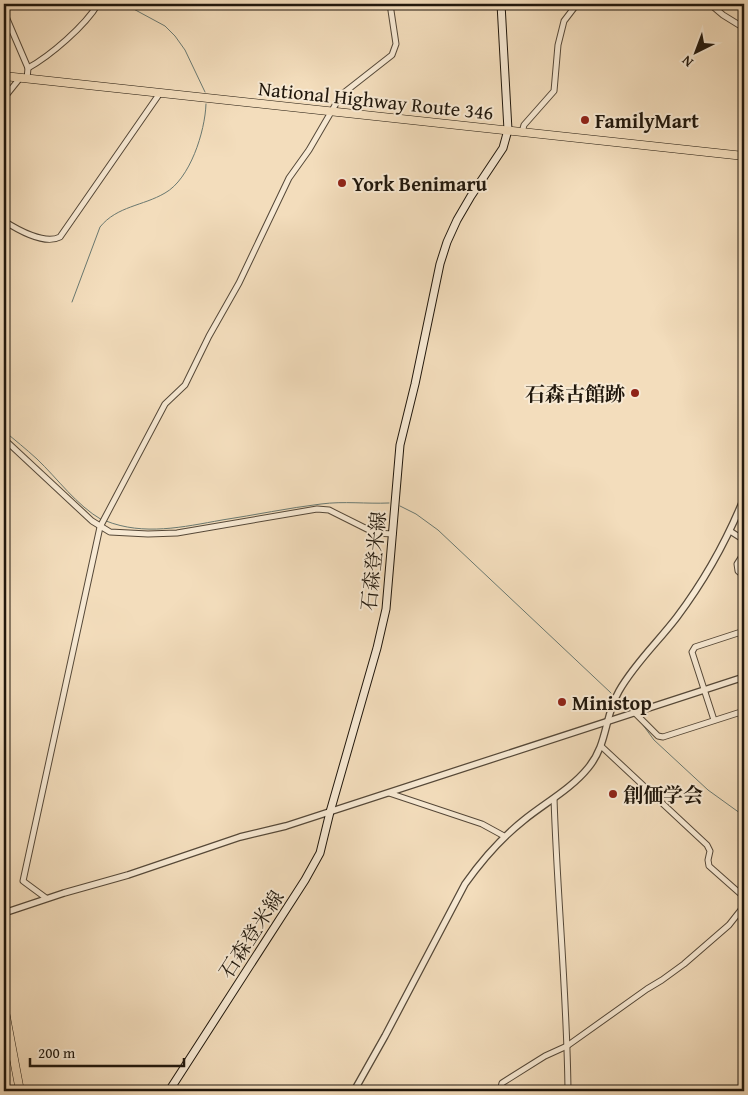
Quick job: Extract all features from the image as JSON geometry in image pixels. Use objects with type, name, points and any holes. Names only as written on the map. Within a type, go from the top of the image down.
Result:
[{"type":"main road","name":"石森登米線","points":[[169,1091],[320,853],[386,609],[400,445],[440,264],[457,220],[503,148],[508,130],[501,4]]},
{"type":"main road","name":"National Highway Route 346","points":[[4,76],[744,156]]},
{"type":"main road","points":[[4,1006],[20,1091]]},
{"type":"street","points":[[4,98],[23,78],[28,68],[54,51],[76,30],[98,4]]},
{"type":"street","points":[[46,898],[23,881],[101,525],[165,404],[185,385],[213,328],[240,283],[289,178],[309,150],[341,95],[392,55],[396,44],[390,4]]},
{"type":"street","points":[[522,132],[524,125],[554,91],[558,45],[564,21],[577,4]]},
{"type":"street","points":[[710,4],[744,28]]},
{"type":"street","points":[[4,12],[28,68]]},
{"type":"street","points":[[4,221],[42,240],[54,240],[60,237],[160,93]]},
{"type":"street","points":[[4,439],[50,484],[110,532],[124,534],[177,533],[317,508],[329,510],[375,533],[393,534]]},
{"type":"street","points":[[354,1091],[465,884],[480,863],[504,836],[584,773],[595,759],[602,747],[607,722],[615,699],[624,682],[686,604],[730,530],[744,498]]},
{"type":"street","points":[[730,530],[744,540]]},
{"type":"street","points":[[744,554],[737,564],[738,571],[744,576]]},
{"type":"street","points":[[714,720],[692,652],[695,647],[744,631]]},
{"type":"street","points":[[4,913],[46,898],[128,875],[240,837],[286,826],[330,812],[744,677]]},
{"type":"street","points":[[635,713],[658,736],[663,736],[744,711]]},
{"type":"street","points":[[602,747],[707,845],[710,851],[709,866],[744,897]]},
{"type":"street","points":[[389,792],[482,824],[504,836]]},
{"type":"street","points":[[554,798],[568,1091]]},
{"type":"street","points":[[500,1091],[502,1084],[545,1056],[567,1046],[684,964],[729,925],[744,906]]},
{"type":"waterway","points":[[113,4],[128,6],[165,26],[185,50],[205,92]]},
{"type":"waterway","points":[[72,302],[100,227],[122,210],[165,193],[182,177],[189,166],[199,141],[203,128],[206,104]]},
{"type":"waterway","points":[[4,431],[37,459],[84,507],[102,520]]},
{"type":"waterway","points":[[106,521],[120,526],[164,529],[321,504],[389,503]]},
{"type":"waterway","points":[[400,506],[416,514],[438,530],[611,693]]},
{"type":"waterway","points":[[623,704],[627,708]]},
{"type":"waterway","points":[[640,721],[654,740],[708,790],[744,816]]},
{"type":"place","name":"FamilyMart","points":[[585,120]]},
{"type":"place","name":"York Benimaru","points":[[342,183]]},
{"type":"place","name":"石森古館跡","points":[[635,393]]},
{"type":"place","name":"Ministop","points":[[562,702]]},
{"type":"place","name":"創価学会","points":[[613,794]]}]
